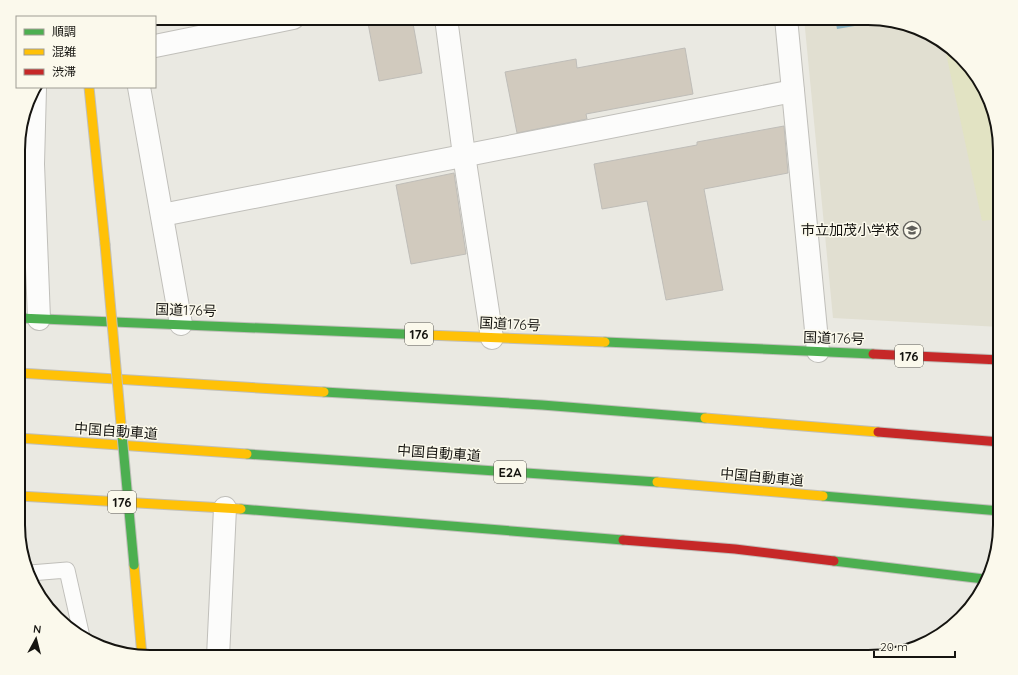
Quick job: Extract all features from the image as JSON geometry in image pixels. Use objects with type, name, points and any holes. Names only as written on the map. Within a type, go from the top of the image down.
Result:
[{"type":"main road","points":[[89,88],[141,649]]},
{"type":"main road","name":"国道176号","points":[[29,318],[993,360]]},
{"type":"main road","points":[[25,373],[542,406],[993,441]]},
{"type":"main road","name":"中国自動車道","points":[[25,438],[674,484],[993,510]]},
{"type":"main road","name":"176","points":[[25,496],[225,508],[735,549],[981,579]]},
{"type":"street","points":[[156,46],[258,25]]},
{"type":"street","points":[[447,25],[464,155],[492,338]]},
{"type":"street","points":[[787,25],[818,352]]},
{"type":"street","points":[[139,88],[181,324]]},
{"type":"street","points":[[162,215],[793,91]]},
{"type":"street","points":[[29,318],[26,166],[33,108]]},
{"type":"street","points":[[218,650],[225,508]]},
{"type":"lane","points":[[35,573],[67,570],[80,628]]},
{"type":"shaded area","name":"市立加茂小学校","points":[[805,25],[868,25],[900,29],[916,35],[937,46],[956,62],[967,74],[976,88],[983,102],[991,126],[993,142],[993,327],[833,318]]},
{"type":"green space","points":[[946,53],[967,74],[976,88],[983,102],[991,126],[993,142],[993,220],[982,221]]},
{"type":"water","points":[[836,25],[860,25],[837,29]]},
{"type":"building","points":[[368,25],[413,25],[422,73],[379,81]]},
{"type":"building","points":[[685,48],[693,94],[586,114],[587,119],[517,133],[505,72],[576,59],[577,68]]},
{"type":"building","points":[[784,126],[788,173],[704,189],[723,290],[666,300],[647,201],[602,209],[594,164],[697,145],[697,142]]},
{"type":"building","points":[[454,173],[466,254],[411,264],[396,185]]},
{"type":"traffic: fast","points":[[25,318],[426,335]]},
{"type":"traffic: fast","points":[[605,342],[873,354]]},
{"type":"traffic: fast","points":[[324,392],[542,405],[705,418]]},
{"type":"traffic: fast","points":[[122,435],[134,565]]},
{"type":"traffic: fast","points":[[247,454],[657,482]]},
{"type":"traffic: fast","points":[[823,496],[993,510]]},
{"type":"traffic: fast","points":[[241,509],[623,540]]},
{"type":"traffic: fast","points":[[834,561],[981,579]]},
{"type":"traffic: slow","points":[[89,88],[105,244]]},
{"type":"traffic: slow","points":[[105,244],[122,435]]},
{"type":"traffic: slow","points":[[426,335],[605,342]]},
{"type":"traffic: slow","points":[[25,373],[324,392]]},
{"type":"traffic: slow","points":[[705,418],[878,432]]},
{"type":"traffic: slow","points":[[25,438],[247,454]]},
{"type":"traffic: slow","points":[[657,482],[823,496]]},
{"type":"traffic: slow","points":[[25,496],[241,509]]},
{"type":"traffic: slow","points":[[134,565],[141,649]]},
{"type":"traffic: jam","points":[[873,354],[993,360]]},
{"type":"traffic: jam","points":[[878,432],[993,441]]},
{"type":"traffic: jam","points":[[623,540],[735,549],[834,561]]},
{"type":"place","name":"市立加茂小学校","points":[[912,230]]}]
